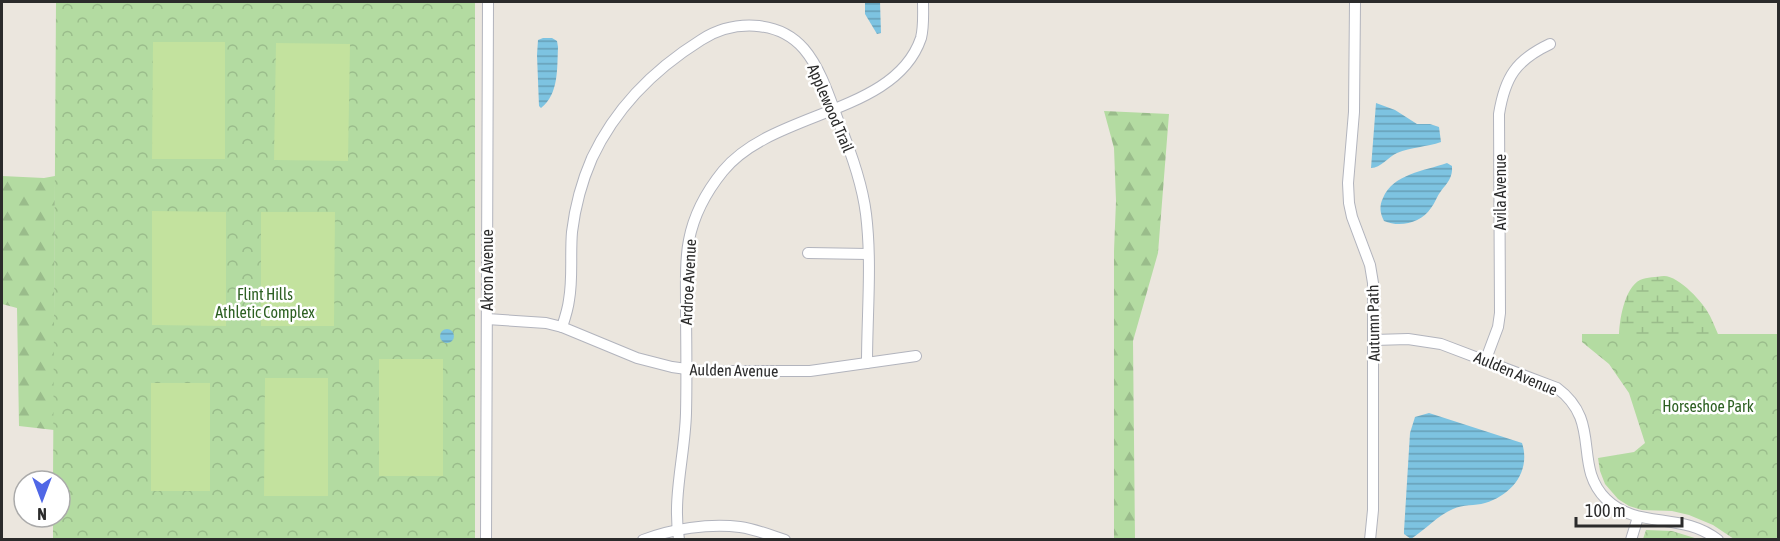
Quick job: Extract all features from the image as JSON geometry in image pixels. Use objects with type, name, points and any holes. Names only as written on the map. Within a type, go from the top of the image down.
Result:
[{"type":"street","name":"Akron Avenue","points":[[486,540],[488,2]]},
{"type":"street","name":"Ardroe Avenue","points":[[679,535],[678,477],[686,413],[687,252],[693,225],[705,197],[725,168],[754,145],[876,90],[903,70],[921,37],[923,2]]},
{"type":"street","name":"Autumn Path","points":[[1355,2],[1354,112],[1348,183],[1349,203],[1370,265],[1374,292],[1373,510],[1370,540]]},
{"type":"street","name":"Applewood Trail","points":[[562,327],[570,293],[575,213],[586,174],[608,129],[654,73],[673,57],[707,35],[723,28],[745,25],[766,27],[786,35],[804,49],[816,67],[853,159],[862,188],[868,230],[867,363]]},
{"type":"street","name":"Avila Avenue","points":[[1486,359],[1498,327],[1500,313],[1499,114],[1502,99],[1509,78],[1519,64],[1533,52],[1550,44]]},
{"type":"street","points":[[808,253],[868,254]]},
{"type":"street","name":"Aulden Avenue","points":[[487,319],[525,320],[562,327],[637,358],[686,369],[810,371],[916,356]]},
{"type":"street","name":"Aulden Avenue","points":[[1374,340],[1430,341],[1486,359],[1551,385],[1568,397],[1582,420],[1586,434],[1589,470],[1597,488],[1615,507],[1638,517],[1698,527],[1718,540]]},
{"type":"street","points":[[1631,540],[1638,517]]},
{"type":"street","points":[[643,540],[679,535],[708,527],[738,527],[757,530],[785,540]]},
{"type":"green space","name":"Flint Hills Athletic Complex","points":[[56,2],[475,2],[475,539],[53,540],[53,529],[72,529],[72,469],[53,469]]},
{"type":"green space","points":[[153,42],[225,42],[225,159],[152,159]]},
{"type":"green space","points":[[276,43],[350,44],[348,161],[274,160]]},
{"type":"green space","points":[[1104,111],[1169,114],[1158,253],[1133,341],[1135,539],[1114,539],[1116,201],[1114,148]]},
{"type":"green space","points":[[2,176],[44,178],[55,176],[54,430],[19,426],[17,308],[2,304]]},
{"type":"green space","points":[[152,211],[226,212],[226,326],[152,325]]},
{"type":"green space","points":[[261,212],[335,212],[334,326],[261,326]]},
{"type":"green space","points":[[1664,276],[1677,280],[1697,298],[1710,316],[1720,339],[1619,337],[1621,314],[1630,290],[1640,280]]},
{"type":"green space","name":"Horseshoe Park","points":[[1582,334],[1778,334],[1778,539],[1734,539],[1713,525],[1689,515],[1672,511],[1642,510],[1618,499],[1605,484],[1598,458],[1634,452],[1645,443],[1629,393],[1609,364],[1582,342]]},
{"type":"green space","points":[[379,359],[443,359],[443,476],[379,476]]},
{"type":"green space","points":[[265,378],[328,378],[328,496],[264,496]]},
{"type":"green space","points":[[151,383],[210,383],[210,491],[151,491]]},
{"type":"green space","points":[[1646,530],[1672,531],[1698,539],[1643,539]]},
{"type":"water","points":[[865,2],[880,2],[881,33],[877,34],[865,14]]},
{"type":"water","points":[[552,38],[557,41],[558,47],[554,88],[551,96],[541,108],[539,106],[537,55],[538,40]]},
{"type":"water","points":[[1376,103],[1395,110],[1417,124],[1439,127],[1441,142],[1402,151],[1371,168]]},
{"type":"water","points":[[1447,163],[1452,166],[1451,177],[1427,213],[1410,223],[1397,224],[1384,221],[1381,204],[1394,184],[1410,174]]},
{"type":"water","points":[[447,329],[452,331],[454,336],[452,341],[447,343],[442,341],[440,336],[442,331]]},
{"type":"water","points":[[1429,413],[1522,443],[1524,463],[1517,480],[1503,494],[1485,503],[1457,507],[1411,539],[1404,534],[1410,433],[1415,417]]}]
